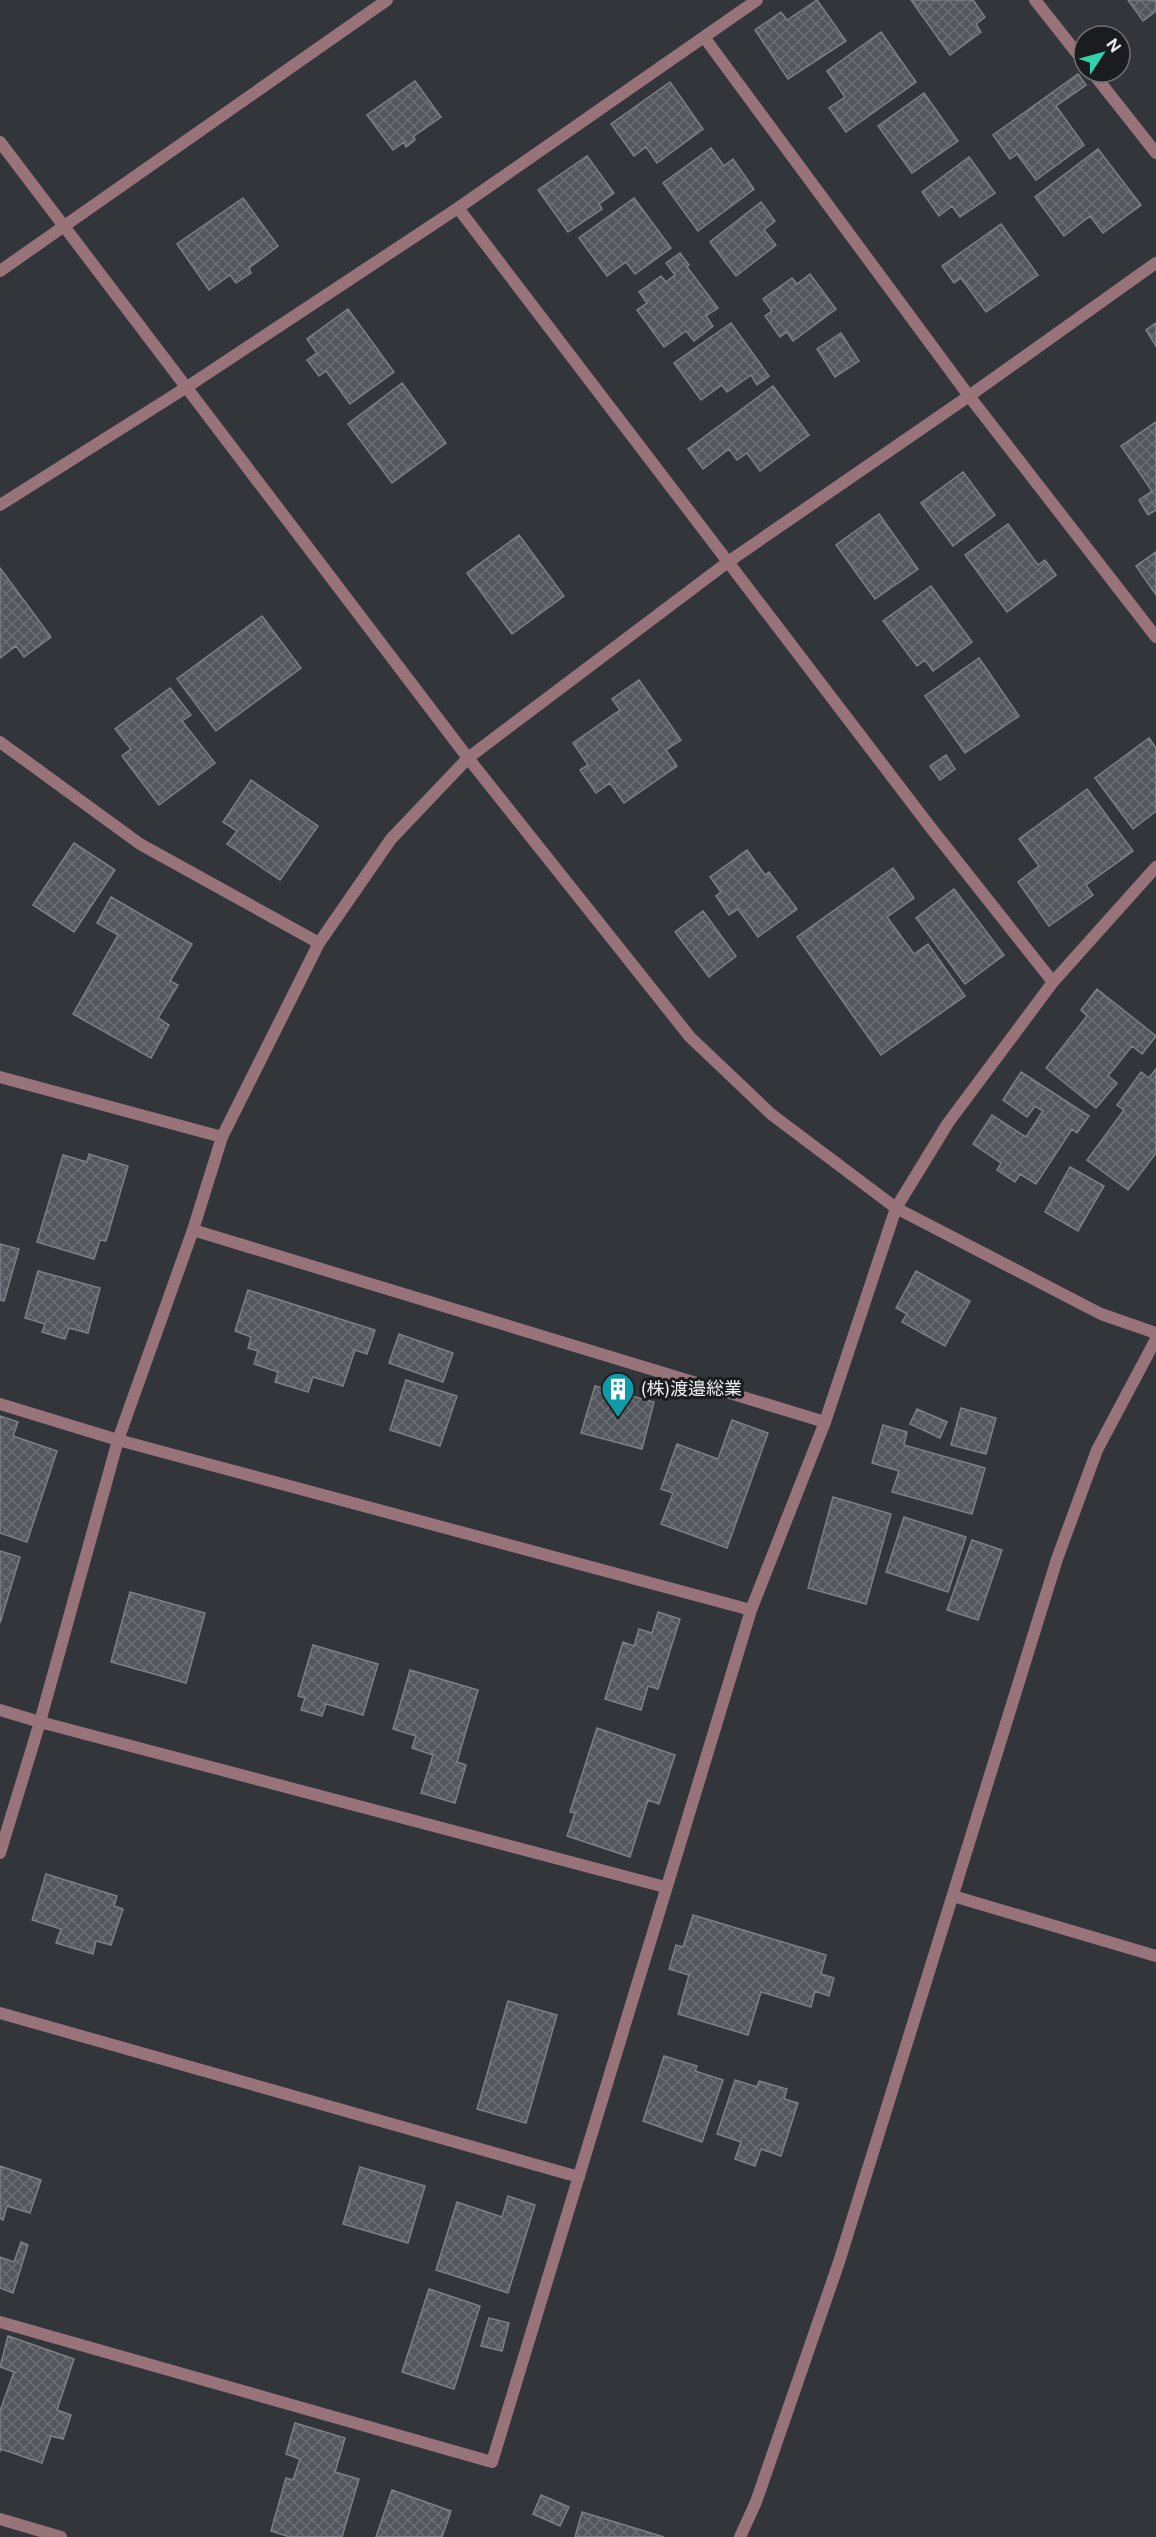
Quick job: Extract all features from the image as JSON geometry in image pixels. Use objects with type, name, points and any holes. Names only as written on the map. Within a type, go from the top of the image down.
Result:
[{"type":"street","points":[[0,271],[387,0]]},
{"type":"street","points":[[0,505],[187,387],[458,208],[757,0]]},
{"type":"street","points":[[1035,0],[1072,47]]},
{"type":"street","points":[[704,37],[969,396],[1156,637]]},
{"type":"street","points":[[1101,84],[1156,153]]},
{"type":"street","points":[[0,142],[468,758],[690,1037],[771,1114],[896,1208],[1101,1314],[1156,1333]]},
{"type":"street","points":[[458,208],[931,828],[1053,982]]},
{"type":"street","points":[[0,1853],[40,1722],[118,1440],[193,1230],[222,1137],[320,943],[391,839],[468,758],[729,562],[1156,263]]},
{"type":"street","points":[[0,742],[140,844],[320,943]]},
{"type":"street","points":[[0,2322],[492,2462],[751,1610],[825,1422],[896,1208],[948,1123],[1053,982],[1156,867]]},
{"type":"street","points":[[0,1077],[222,1137]]},
{"type":"street","points":[[193,1230],[825,1422]]},
{"type":"street","points":[[740,2537],[756,2502],[839,2262],[1057,1559],[1097,1450],[1156,1339]]},
{"type":"street","points":[[0,1404],[118,1440],[751,1610]]},
{"type":"street","points":[[0,1710],[665,1887]]},
{"type":"street","points":[[953,1896],[1156,1956]]},
{"type":"street","points":[[0,2013],[579,2177]]},
{"type":"street","points":[[0,2519],[61,2537]]},
{"type":"building","points":[[817,0],[846,41],[788,79],[755,30],[781,12],[787,20]]},
{"type":"building","points":[[911,0],[973,0],[985,17],[976,24],[981,32],[950,55]]},
{"type":"building","points":[[1128,0],[1156,0],[1156,11],[1143,21]]},
{"type":"building","points":[[881,32],[916,82],[846,132],[829,108],[845,97],[827,71]]},
{"type":"building","points":[[1072,78],[1072,84],[1086,85],[1056,106],[1084,145],[1036,180],[1017,154],[1010,159],[993,135]]},
{"type":"building","points":[[415,81],[441,117],[414,136],[415,140],[406,147],[404,142],[393,150],[367,115]]},
{"type":"building","points":[[670,82],[703,129],[657,163],[646,147],[634,156],[611,124]]},
{"type":"building","points":[[924,93],[958,141],[912,173],[878,126]]},
{"type":"building","points":[[711,148],[724,166],[733,159],[754,189],[698,231],[663,183]]},
{"type":"building","points":[[1098,149],[1141,205],[1103,233],[1090,216],[1064,236],[1035,197]]},
{"type":"building","points":[[587,156],[614,193],[599,204],[602,209],[568,232],[538,190]]},
{"type":"building","points":[[969,157],[995,193],[960,217],[952,206],[939,216],[922,192]]},
{"type":"building","points":[[243,198],[278,246],[249,268],[251,273],[236,283],[230,275],[209,290],[177,244]]},
{"type":"building","points":[[634,198],[671,248],[635,274],[626,262],[607,276],[579,238]]},
{"type":"building","points":[[761,202],[775,221],[764,230],[776,245],[736,276],[710,242]]},
{"type":"building","points":[[1001,224],[1038,275],[986,312],[961,278],[954,283],[942,266]]},
{"type":"building","points":[[680,253],[689,265],[687,267],[718,308],[706,316],[713,326],[694,341],[686,331],[664,347],[637,310],[647,303],[639,292],[661,276],[666,282],[675,275],[666,263]]},
{"type":"building","points":[[810,274],[836,309],[793,341],[787,332],[780,337],[765,316],[772,311],[763,299],[792,278],[797,284]]},
{"type":"building","points":[[348,309],[394,372],[350,404],[326,371],[319,376],[307,360],[317,353],[307,339]]},
{"type":"building","points":[[731,323],[769,376],[757,385],[751,375],[727,392],[722,385],[701,400],[674,363]]},
{"type":"building","points":[[1156,323],[1156,346],[1146,330]]},
{"type":"building","points":[[841,333],[859,361],[835,377],[817,349]]},
{"type":"building","points":[[402,383],[446,443],[392,483],[348,424]]},
{"type":"building","points":[[773,386],[809,435],[760,471],[747,453],[737,460],[729,449],[703,469],[688,449]]},
{"type":"building","points":[[1156,422],[1156,510],[1148,515],[1139,500],[1152,491],[1121,446]]},
{"type":"building","points":[[963,472],[995,515],[953,546],[921,503]]},
{"type":"building","points":[[879,514],[918,569],[875,599],[836,545]]},
{"type":"building","points":[[1008,524],[1038,565],[1045,560],[1056,575],[1007,612],[965,555]]},
{"type":"building","points":[[519,535],[564,596],[512,634],[467,573]]},
{"type":"building","points":[[1156,552],[1156,595],[1136,566]]},
{"type":"building","points":[[0,568],[51,637],[24,657],[16,646],[0,658]]},
{"type":"building","points":[[931,586],[972,642],[933,671],[925,660],[917,666],[883,621]]},
{"type":"building","points":[[262,616],[301,668],[216,731],[177,679]]},
{"type":"building","points":[[979,658],[1019,716],[965,753],[925,696]]},
{"type":"building","points":[[639,680],[681,740],[666,750],[677,766],[624,803],[610,783],[596,793],[580,770],[588,765],[573,743],[620,710],[612,699]]},
{"type":"building","points":[[170,688],[191,715],[182,721],[215,763],[159,805],[122,756],[131,749],[115,729]]},
{"type":"building","points":[[1149,738],[1156,748],[1156,811],[1133,829],[1095,778]]},
{"type":"building","points":[[946,755],[955,769],[940,780],[930,766]]},
{"type":"building","points":[[251,780],[318,826],[280,880],[227,844],[237,831],[223,822]]},
{"type":"building","points":[[1087,789],[1133,851],[1086,885],[1093,895],[1049,926],[1018,882],[1039,866],[1019,839]]},
{"type":"building","points":[[74,843],[115,870],[74,932],[33,905]]},
{"type":"building","points":[[747,850],[765,875],[769,872],[797,909],[758,937],[738,909],[729,915],[716,896],[721,892],[710,877]]},
{"type":"building","points":[[893,868],[914,898],[887,917],[914,954],[928,944],[965,996],[881,1055],[797,937]]},
{"type":"building","points":[[954,889],[1004,955],[965,984],[916,918]]},
{"type":"building","points":[[111,897],[192,944],[170,981],[178,985],[158,1018],[169,1025],[151,1058],[73,1014],[118,935],[97,923]]},
{"type":"building","points":[[703,911],[736,956],[709,977],[675,932]]},
{"type":"building","points":[[1097,989],[1156,1036],[1142,1054],[1132,1046],[1108,1076],[1117,1083],[1096,1108],[1046,1068],[1087,1016],[1081,1010]]},
{"type":"building","points":[[1156,1069],[1156,1153],[1128,1190],[1087,1160],[1124,1110],[1117,1105],[1141,1072],[1149,1078]]},
{"type":"building","points":[[1021,1072],[1089,1116],[1077,1133],[1072,1129],[1036,1184],[1020,1174],[1015,1182],[997,1170],[1001,1163],[973,1144],[992,1115],[1026,1137],[1043,1111],[1035,1106],[1027,1117],[1003,1100]]},
{"type":"building","points":[[89,1154],[128,1166],[106,1241],[100,1240],[94,1259],[37,1242],[63,1155],[87,1162]]},
{"type":"building","points":[[1070,1167],[1104,1186],[1078,1231],[1045,1212]]},
{"type":"building","points":[[0,1244],[19,1249],[4,1301],[0,1300]]},
{"type":"building","points":[[38,1271],[100,1288],[88,1333],[69,1328],[65,1339],[42,1332],[45,1324],[25,1318]]},
{"type":"building","points":[[916,1271],[970,1301],[945,1346],[902,1322],[907,1314],[896,1308]]},
{"type":"building","points":[[248,1290],[375,1330],[367,1354],[355,1350],[343,1386],[313,1377],[308,1392],[275,1382],[278,1372],[254,1364],[258,1351],[248,1348],[251,1337],[235,1331]]},
{"type":"building","points":[[399,1334],[453,1353],[443,1382],[389,1363]]},
{"type":"building","points":[[406,1380],[457,1396],[440,1446],[390,1430]]},
{"type":"building","name":"(株)渡邉総業","points":[[595,1386],[654,1402],[642,1449],[581,1433]]},
{"type":"building","points":[[961,1408],[996,1418],[986,1454],[951,1445]]},
{"type":"building","points":[[917,1409],[947,1422],[940,1438],[910,1424]]},
{"type":"building","points":[[0,1416],[18,1422],[13,1436],[57,1451],[27,1542],[0,1533]]},
{"type":"building","points":[[732,1420],[768,1433],[727,1548],[661,1524],[673,1493],[661,1489],[677,1444],[718,1459]]},
{"type":"building","points":[[883,1425],[907,1432],[904,1445],[985,1468],[972,1514],[892,1492],[899,1471],[872,1463]]},
{"type":"building","points":[[833,1497],[891,1514],[866,1604],[808,1588]]},
{"type":"building","points":[[904,1517],[966,1537],[948,1592],[886,1572]]},
{"type":"building","points":[[972,1540],[1002,1550],[978,1620],[947,1610]]},
{"type":"building","points":[[0,1551],[20,1557],[0,1623]]},
{"type":"building","points":[[130,1592],[205,1613],[186,1683],[111,1662]]},
{"type":"building","points":[[658,1612],[680,1619],[658,1689],[648,1686],[641,1710],[605,1699],[623,1642],[634,1646],[639,1629],[652,1633]]},
{"type":"building","points":[[313,1645],[378,1664],[363,1715],[326,1704],[322,1716],[301,1710],[305,1698],[298,1696]]},
{"type":"building","points":[[410,1670],[478,1690],[457,1762],[466,1765],[455,1803],[421,1793],[433,1755],[412,1748],[416,1736],[393,1729]]},
{"type":"building","points":[[597,1728],[675,1755],[659,1804],[648,1800],[630,1857],[567,1836],[575,1813],[570,1812]]},
{"type":"building","points":[[46,1874],[117,1896],[114,1906],[123,1909],[111,1945],[96,1941],[93,1954],[56,1943],[61,1929],[32,1920]]},
{"type":"building","points":[[693,1915],[826,1955],[821,1974],[834,1978],[829,1996],[815,1991],[811,2007],[761,1992],[748,2035],[678,2014],[689,1975],[669,1969],[676,1945],[683,1947]]},
{"type":"building","points":[[508,2001],[557,2015],[526,2123],[477,2109]]},
{"type":"building","points":[[664,2056],[697,2066],[695,2071],[723,2080],[702,2142],[643,2121]]},
{"type":"building","points":[[735,2080],[757,2087],[759,2081],[787,2089],[784,2099],[798,2103],[781,2156],[761,2149],[755,2166],[735,2159],[741,2142],[717,2134]]},
{"type":"building","points":[[0,2166],[41,2180],[30,2213],[7,2206],[3,2220],[0,2218]]},
{"type":"building","points":[[360,2167],[425,2186],[408,2243],[343,2224]]},
{"type":"building","points":[[508,2196],[535,2205],[508,2293],[436,2270],[457,2202],[502,2217]]},
{"type":"building","points":[[21,2242],[28,2245],[13,2293],[0,2288],[0,2257],[14,2262]]},
{"type":"building","points":[[429,2289],[480,2306],[454,2389],[402,2372]]},
{"type":"building","points":[[489,2318],[509,2323],[502,2351],[481,2346]]},
{"type":"building","points":[[8,2336],[74,2359],[57,2410],[71,2415],[63,2439],[51,2436],[42,2463],[1,2449],[0,2452],[0,2411],[14,2372],[0,2367]]},
{"type":"building","points":[[295,2423],[345,2438],[335,2472],[359,2479],[342,2537],[290,2537],[271,2531],[286,2478],[293,2480],[300,2459],[286,2454]]},
{"type":"building","points":[[392,2490],[451,2511],[442,2537],[376,2537]]},
{"type":"building","points":[[541,2495],[569,2507],[560,2526],[533,2514]]},
{"type":"building","points":[[582,2512],[664,2537],[575,2537]]},
{"type":"place","name":"(株)渡邉総業","points":[[618,1418]]}]
